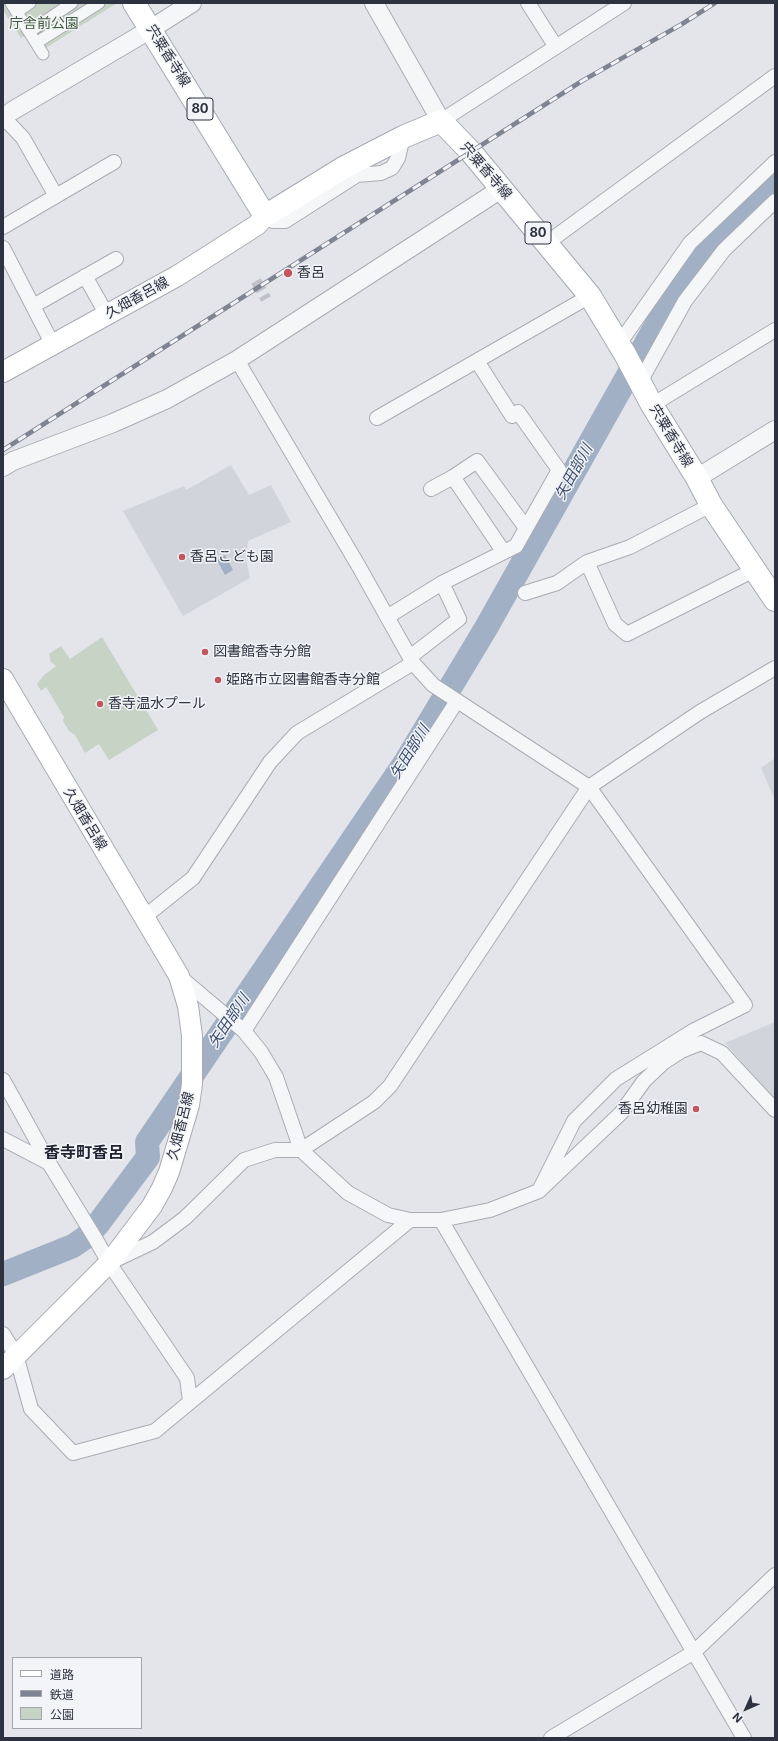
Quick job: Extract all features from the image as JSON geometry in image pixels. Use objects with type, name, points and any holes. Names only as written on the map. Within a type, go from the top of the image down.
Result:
[{"type":"main road","name":"宍粟香寺線","points":[[134,3],[265,216]]},
{"type":"main road","name":"宍粟香寺線","points":[[441,121],[502,189],[590,296],[622,349],[652,406],[697,478],[710,505],[775,600]]},
{"type":"main road","points":[[265,216],[343,168],[403,137],[441,121]]},
{"type":"main road","name":"久畑香呂線","points":[[3,372],[178,276],[257,225],[265,216]]},
{"type":"main road","name":"久畑香呂線","points":[[3,679],[143,918],[179,976],[188,1006],[193,1066],[188,1105],[169,1172],[152,1206],[109,1263],[10,1362]]},
{"type":"street","points":[[30,3],[14,8],[43,54]]},
{"type":"street","points":[[36,43],[99,3]]},
{"type":"street","points":[[56,196],[23,138],[6,115],[192,3]]},
{"type":"street","points":[[374,3],[441,121],[624,3]]},
{"type":"street","points":[[528,3],[556,47]]},
{"type":"street","points":[[29,32],[66,5]]},
{"type":"street","points":[[547,243],[775,76]]},
{"type":"street","points":[[3,227],[114,162]]},
{"type":"street","points":[[622,349],[690,243],[775,162]]},
{"type":"street","points":[[3,468],[13,461],[167,399],[237,360],[502,189]]},
{"type":"street","points":[[640,382],[685,301],[724,250],[775,201]]},
{"type":"street","points":[[3,248],[53,344]]},
{"type":"street","points":[[33,306],[116,259]]},
{"type":"street","points":[[85,276],[107,315]]},
{"type":"street","points":[[377,418],[590,296]]},
{"type":"street","points":[[652,406],[775,330]]},
{"type":"street","points":[[237,360],[350,551],[411,660],[433,685],[589,787],[745,1005]]},
{"type":"street","points":[[387,617],[442,583],[503,551],[516,546],[559,470],[518,412],[512,416],[477,361]]},
{"type":"street","points":[[697,478],[775,430]]},
{"type":"street","points":[[431,489],[478,461],[526,528]]},
{"type":"street","points":[[454,476],[503,551]]},
{"type":"street","points":[[525,593],[557,582],[587,562],[630,547],[710,505]]},
{"type":"street","points":[[587,562],[614,624],[627,634],[754,570]]},
{"type":"street","points":[[143,918],[193,878],[270,762],[297,733],[411,660],[459,619],[442,583]]},
{"type":"street","points":[[109,1263],[153,1242],[185,1218],[244,1160],[274,1150],[301,1150],[374,1102],[390,1086],[589,787],[700,712],[775,668]]},
{"type":"street","points":[[244,1031],[457,701]]},
{"type":"street","points":[[179,976],[244,1031],[261,1052],[276,1077],[301,1150],[348,1194],[388,1215],[410,1220],[441,1220],[490,1210],[539,1191],[622,1113],[644,1081],[664,1062],[681,1051],[701,1043],[715,1027],[745,1005]]},
{"type":"street","points":[[539,1191],[574,1121],[616,1079],[693,1031],[745,1005]]},
{"type":"street","points":[[701,1043],[722,1053],[775,1110]]},
{"type":"street","points":[[3,1080],[49,1164],[109,1263],[187,1378],[190,1401]]},
{"type":"street","points":[[3,1139],[49,1164]]},
{"type":"street","points":[[3,1334],[10,1362],[31,1409],[73,1453],[155,1431],[410,1220]]},
{"type":"street","points":[[441,1220],[744,1738]]},
{"type":"street","points":[[551,1738],[694,1652],[775,1575]]},
{"type":"shaded area","points":[[231,465],[249,495],[271,485],[291,522],[248,541],[246,560],[250,578],[183,616],[123,511],[184,486],[186,490]]},
{"type":"shaded area","points":[[775,758],[775,800],[761,768]]},
{"type":"shaded area","points":[[775,1022],[775,1099],[725,1043]]},
{"type":"green space","name":"庁舎前公園","points":[[3,3],[117,3],[38,53],[26,35],[21,38],[3,10]]},
{"type":"green space","name":"香寺温水プール","points":[[102,637],[158,730],[109,760],[99,744],[85,753],[75,735],[69,731],[63,721],[64,717],[46,687],[41,691],[37,684],[44,675],[56,666],[51,662],[49,654],[61,646],[70,659]]},
{"type":"water","points":[[225,555],[233,570],[225,575],[217,560]]},
{"type":"waterway","name":"矢田部川","points":[[3,1274],[73,1246],[86,1237],[98,1224],[148,1157],[147,1142],[406,761],[486,628],[667,306],[706,247],[746,209],[775,186]]},
{"type":"tunnel","points":[[256,281],[266,299]]},
{"type":"railway","points":[[3,450],[582,81],[682,24],[715,3]]},
{"type":"place","name":"香呂","points":[[288,273]]},
{"type":"place","name":"香呂こども園","points":[[182,557]]},
{"type":"place","name":"図書館香寺分館","points":[[205,652]]},
{"type":"place","name":"姫路市立図書館香寺分館","points":[[218,680]]},
{"type":"place","name":"香寺温水プール","points":[[100,704]]},
{"type":"place","name":"香呂幼稚園","points":[[696,1109]]},
{"type":"district","name":"香寺町香呂","points":[[84,1153]]}]
